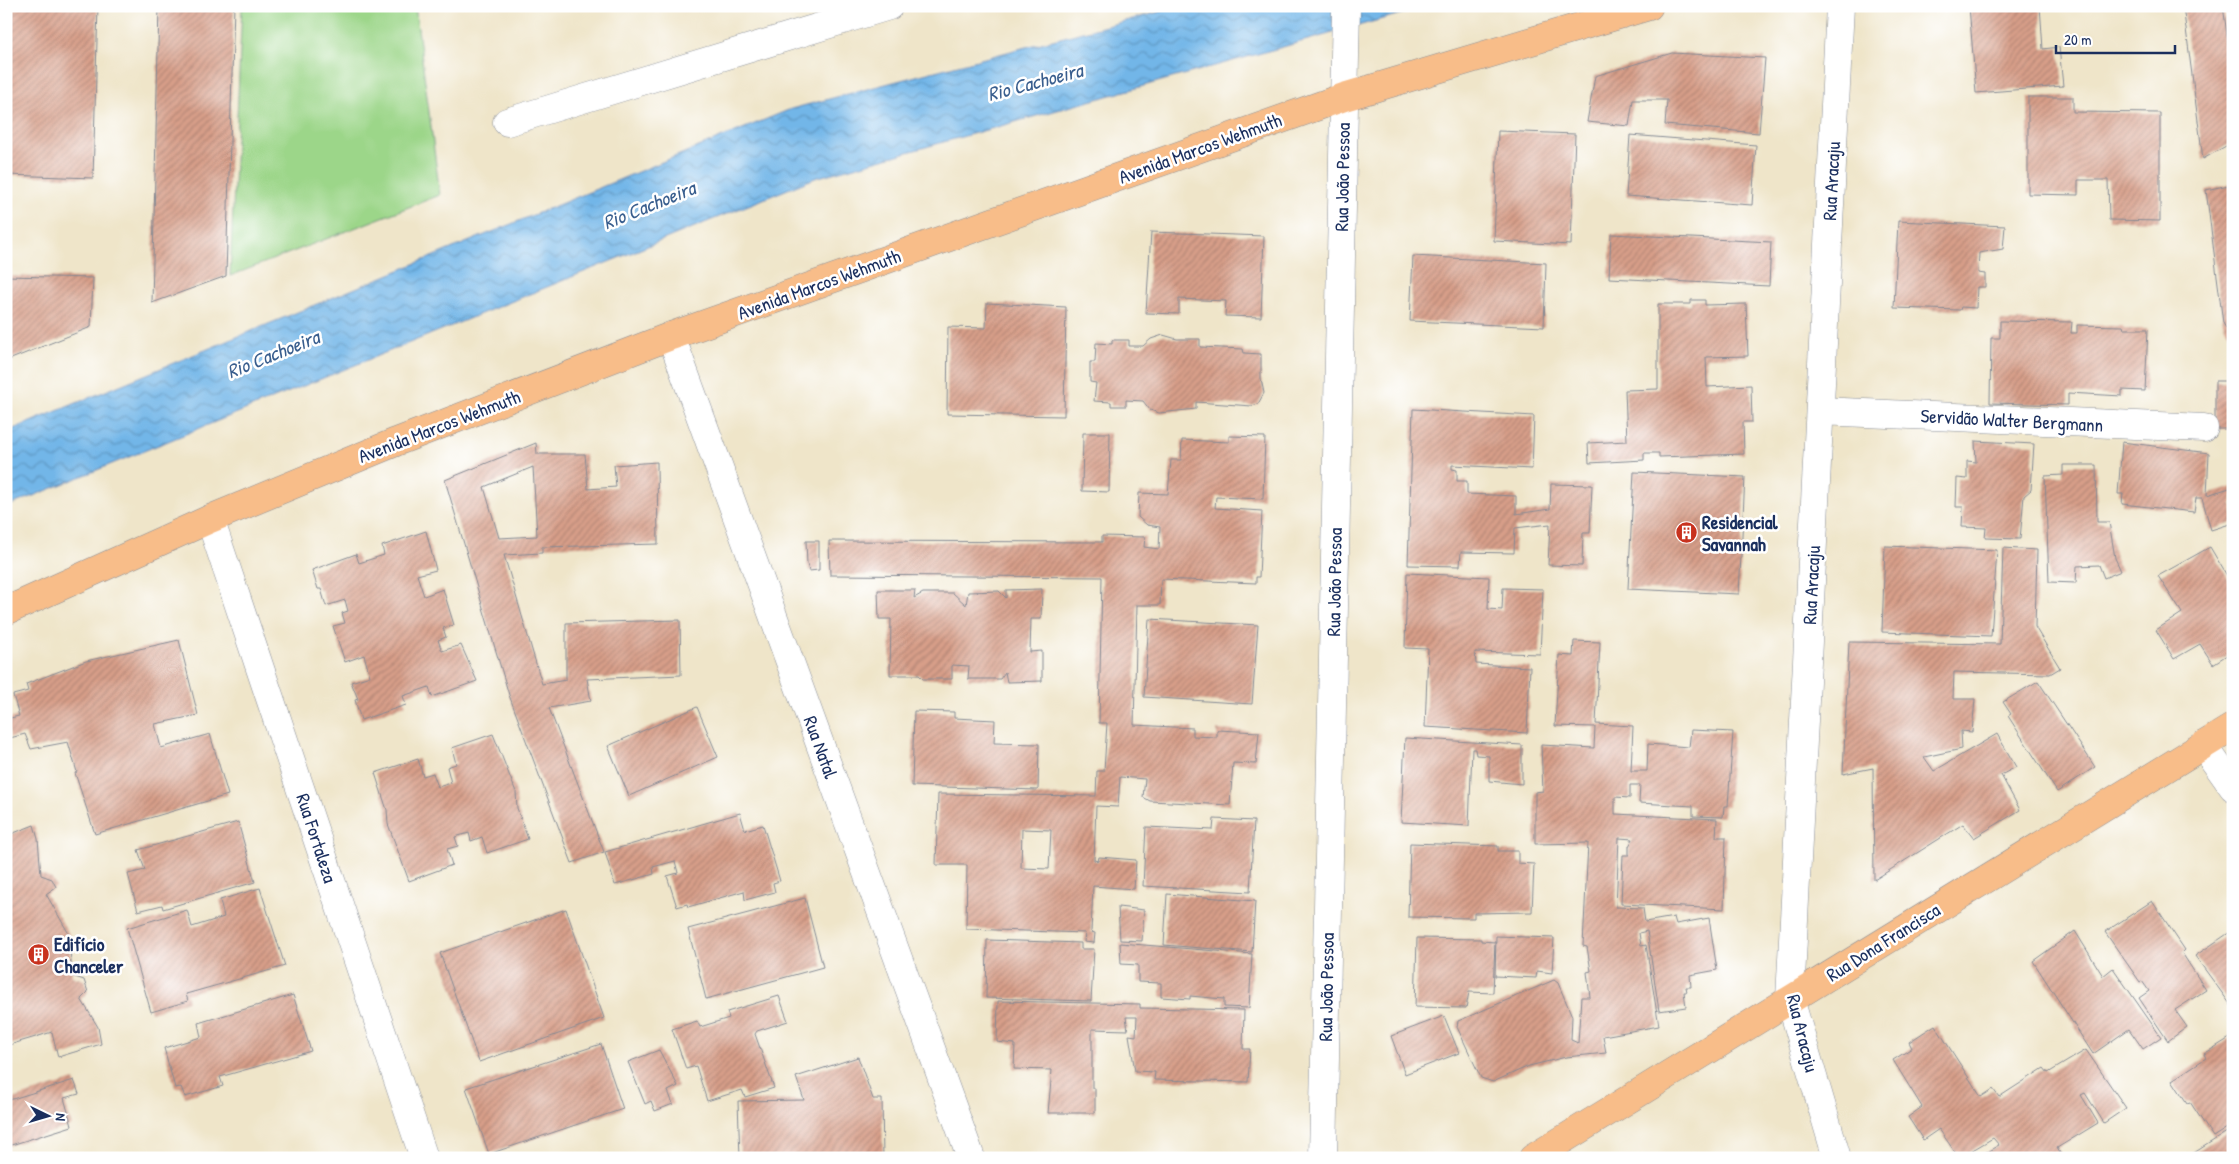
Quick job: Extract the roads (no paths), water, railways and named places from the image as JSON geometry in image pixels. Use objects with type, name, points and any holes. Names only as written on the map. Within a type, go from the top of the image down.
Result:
[{"type":"main road","name":"Avenida Marcos Wehmuth","points":[[6,611],[210,519],[396,442],[672,336],[1344,97],[1649,6]]},
{"type":"main road","name":"Rua Dona Francisca","points":[[1533,1158],[2233,727]]},
{"type":"street","points":[[507,122],[889,6]]},
{"type":"street","name":"Rua João Pessoa","points":[[1323,1158],[1346,6]]},
{"type":"street","name":"Rua Aracaju","points":[[1837,1158],[1790,999],[1840,6]]},
{"type":"street","name":"Rua Natal","points":[[672,336],[971,1158]]},
{"type":"street","name":"Servidão Walter Bergmann","points":[[1820,411],[2204,428]]},
{"type":"street","name":"Rua Fortaleza","points":[[210,519],[424,1158]]},
{"type":"street","points":[[2203,745],[2233,787]]},
{"type":"water","name":"Rio Cachoeira","points":[[1182,6],[1429,6],[815,178],[6,507],[6,432],[791,109]]},
{"type":"place","name":"Residencial Savannah","points":[[1686,533]]},
{"type":"place","name":"Edifício Chanceler","points":[[38,955]]}]
